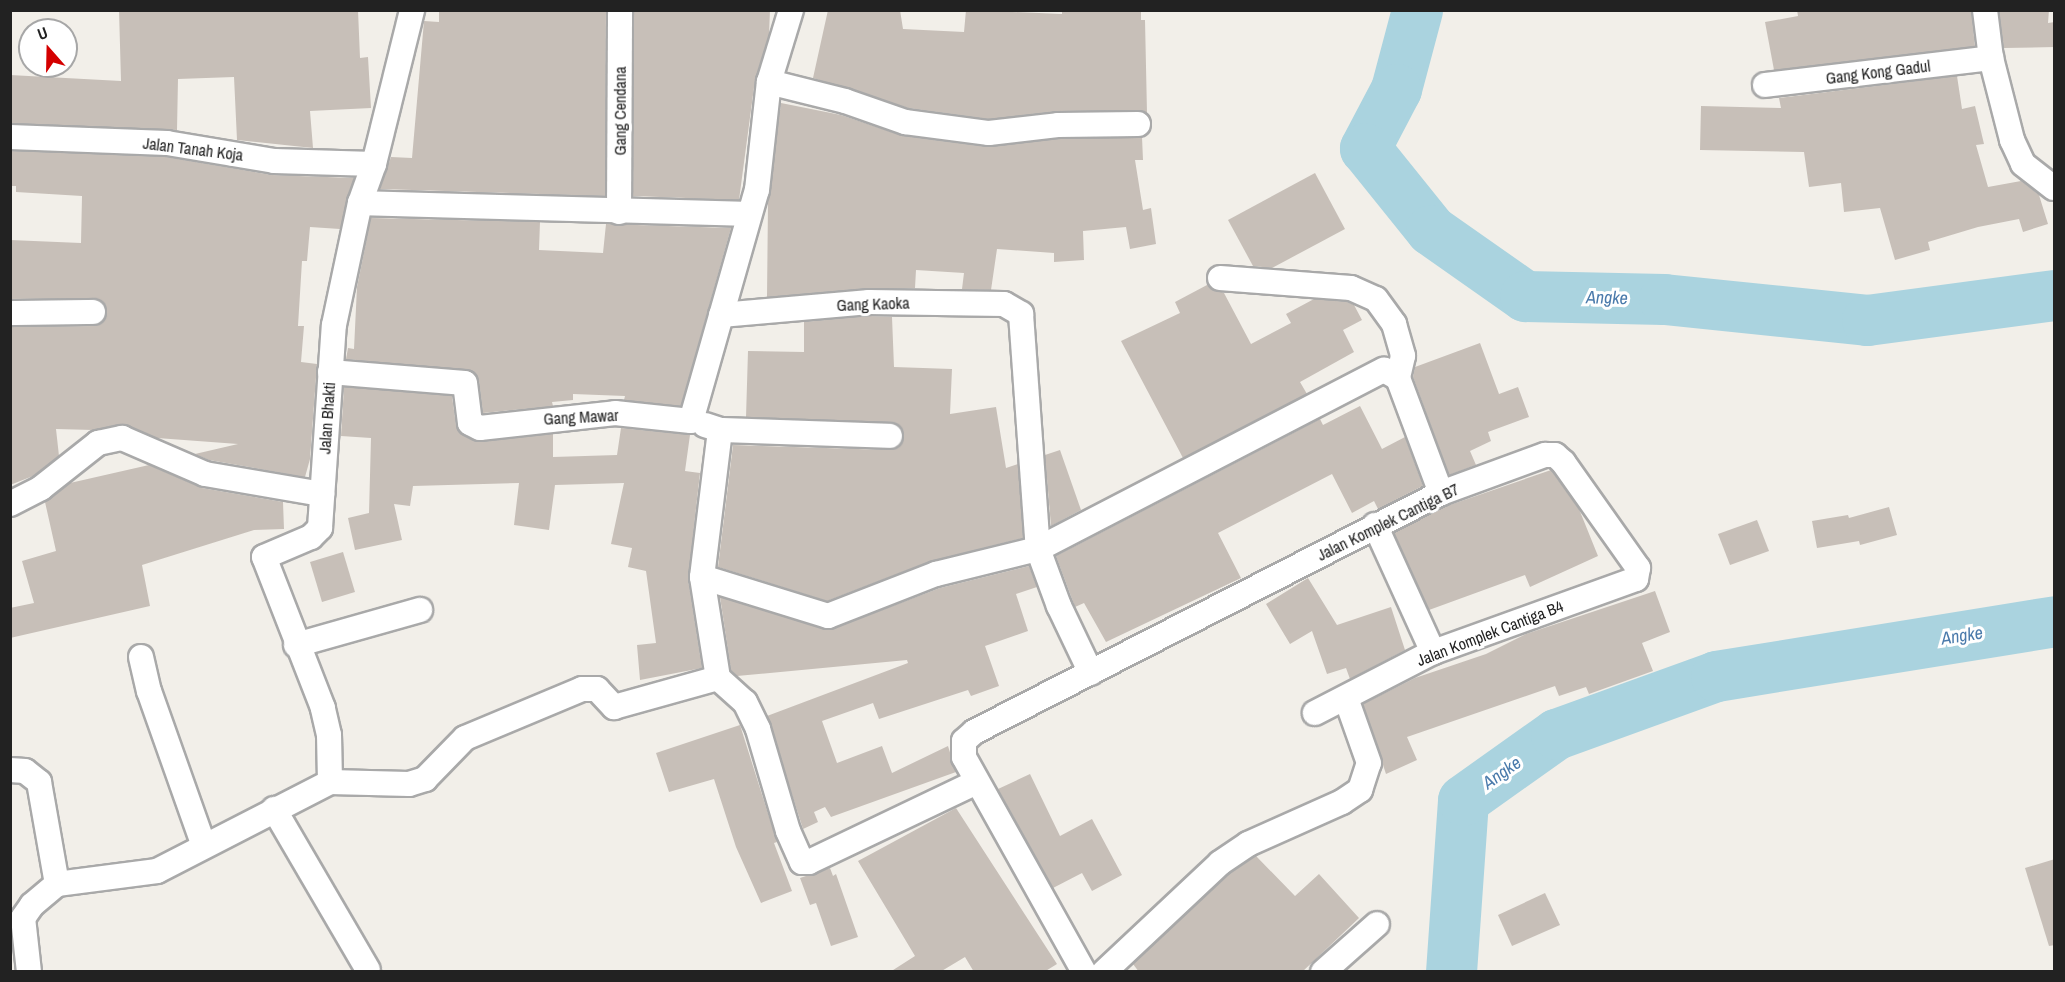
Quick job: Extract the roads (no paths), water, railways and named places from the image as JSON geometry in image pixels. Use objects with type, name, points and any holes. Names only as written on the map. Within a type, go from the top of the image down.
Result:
[{"type":"street","name":"Jalan Bhakti","points":[[296,645],[264,557],[316,533],[320,528],[334,325],[360,203],[374,164],[412,10]]},
{"type":"street","name":"Gang Cendana","points":[[619,212],[620,10]]},
{"type":"street","points":[[791,10],[769,82],[757,190],[748,214],[691,421],[720,430],[890,436]]},
{"type":"street","points":[[1985,10],[1991,58],[2015,148],[2023,164],[2055,188]]},
{"type":"street","name":"Gang Kong Gadul","points":[[1765,86],[1991,58]]},
{"type":"street","points":[[769,82],[844,101],[905,122],[989,133],[1058,125],[1138,124]]},
{"type":"street","name":"Jalan Tanah Koja","points":[[10,137],[167,143],[274,161],[374,164]]},
{"type":"street","points":[[360,203],[748,214]]},
{"type":"street","points":[[1220,278],[1351,288],[1376,299],[1397,334],[1403,356],[1398,378],[1441,493]]},
{"type":"street","name":"Gang Kaoka","points":[[721,315],[869,302],[1005,304],[1021,314],[1038,549]]},
{"type":"street","points":[[10,313],[93,312]]},
{"type":"street","points":[[702,577],[828,616],[936,574],[1038,549],[1372,374],[1384,370],[1398,378]]},
{"type":"street","name":"Gang Mawar","points":[[330,372],[465,383],[470,423],[480,428],[615,413],[691,421]]},
{"type":"street","points":[[720,430],[702,577],[718,678],[745,702],[754,720],[788,831],[802,862],[809,862],[977,782],[1084,972]]},
{"type":"street","points":[[10,504],[40,488],[77,455],[98,443],[122,438],[205,474],[322,494]]},
{"type":"street","name":"Jalan Komplek Cantiga B7","points":[[977,782],[963,758],[964,741],[974,732],[1441,493],[1555,455],[1638,568],[1636,579]]},
{"type":"street","points":[[1375,525],[1433,651]]},
{"type":"street","points":[[1038,549],[1059,606],[1091,673]]},
{"type":"street","name":"Jalan Komplek Cantiga B4","points":[[1315,713],[1433,651],[1636,579]]},
{"type":"street","points":[[330,782],[329,735],[323,708],[296,645],[420,610]]},
{"type":"street","points":[[141,657],[149,691],[204,846]]},
{"type":"street","points":[[29,972],[23,918],[32,905],[57,884],[157,871],[330,782],[409,784],[424,779],[465,738],[582,689],[597,689],[614,707],[718,678]]},
{"type":"street","points":[[1109,970],[1220,863],[1248,844],[1342,802],[1360,790],[1370,763],[1346,698]]},
{"type":"street","points":[[10,770],[25,771],[39,782],[57,884]]},
{"type":"street","points":[[274,809],[369,970]]},
{"type":"street","points":[[1323,972],[1377,924]]},
{"type":"waterway","name":"Angke","points":[[1417,10],[1396,89],[1365,148],[1431,230],[1525,296],[1664,299],[1867,320],[2054,295]]},
{"type":"waterway","name":"Angke","points":[[1451,972],[1463,800],[1556,734],[1716,676],[2054,621]]}]
